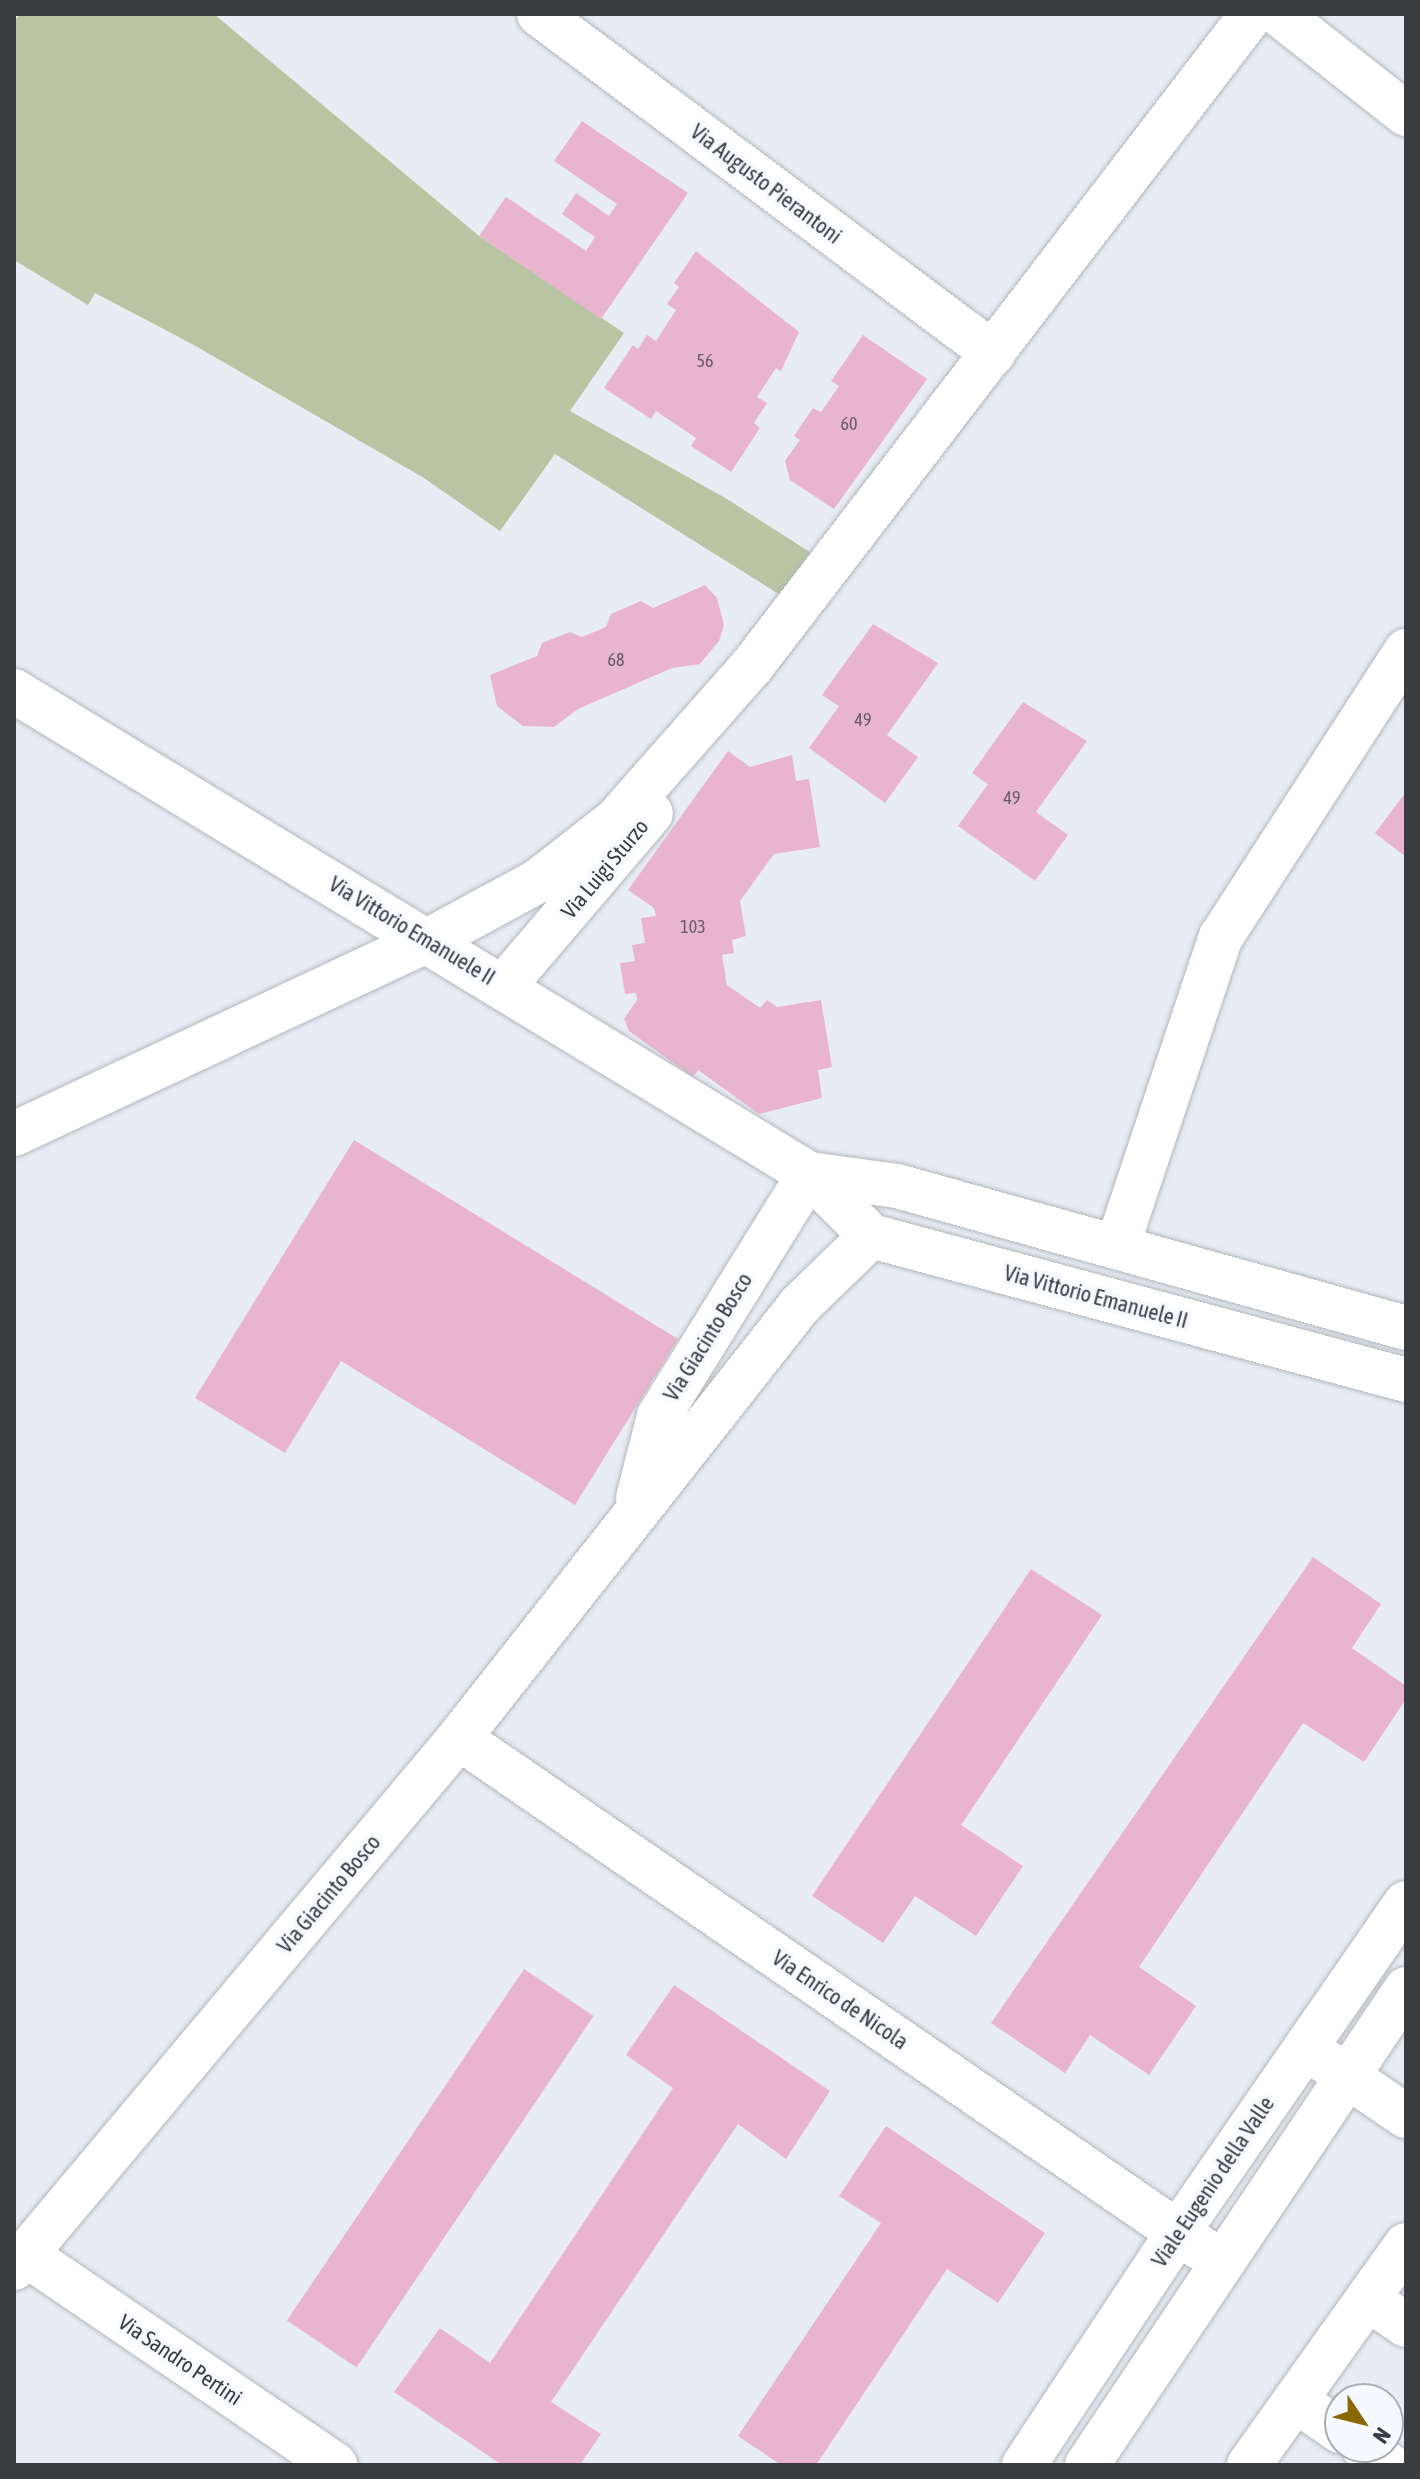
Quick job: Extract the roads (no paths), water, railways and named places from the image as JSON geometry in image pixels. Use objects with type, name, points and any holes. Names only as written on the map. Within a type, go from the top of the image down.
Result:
[{"type":"street","name":"Via Augusto Pierantoni","points":[[539,14],[993,353]]},
{"type":"street","points":[[14,1134],[429,940],[538,881],[616,820],[691,741],[1252,14]]},
{"type":"street","points":[[1279,14],[1406,114]]},
{"type":"street","points":[[1117,1247],[1221,937],[1406,651]]},
{"type":"street","name":"Via Vittorio Emanuele II","points":[[14,691],[429,940],[809,1174],[871,1236],[1406,1380]]},
{"type":"street","name":"Via Luigi Sturzo","points":[[503,987],[633,840],[663,796],[691,741]]},
{"type":"street","name":"Via Vittorio Emanuele II","points":[[809,1174],[897,1186],[1406,1328]]},
{"type":"street","name":"Via Giacinto Bosco","points":[[634,1511],[659,1416],[809,1174]]},
{"type":"street","name":"Via Giacinto Bosco","points":[[20,2261],[459,1738],[634,1511],[800,1305],[871,1236]]},
{"type":"street","name":"Via Enrico de Nicola","points":[[459,1738],[1221,2262]]},
{"type":"street","name":"Viale Eugenio della Valle","points":[[1024,2465],[1178,2232],[1406,1903]]},
{"type":"street","points":[[1087,2465],[1406,1989]]},
{"type":"street","points":[[1306,2048],[1406,2116]]},
{"type":"street","points":[[1249,2465],[1406,2245]]},
{"type":"street","name":"Via Sandro Pertini","points":[[20,2261],[335,2465]]},
{"type":"street","points":[[1368,2299],[1406,2325]]},
{"type":"street","points":[[1295,2400],[1324,2420]]}]
